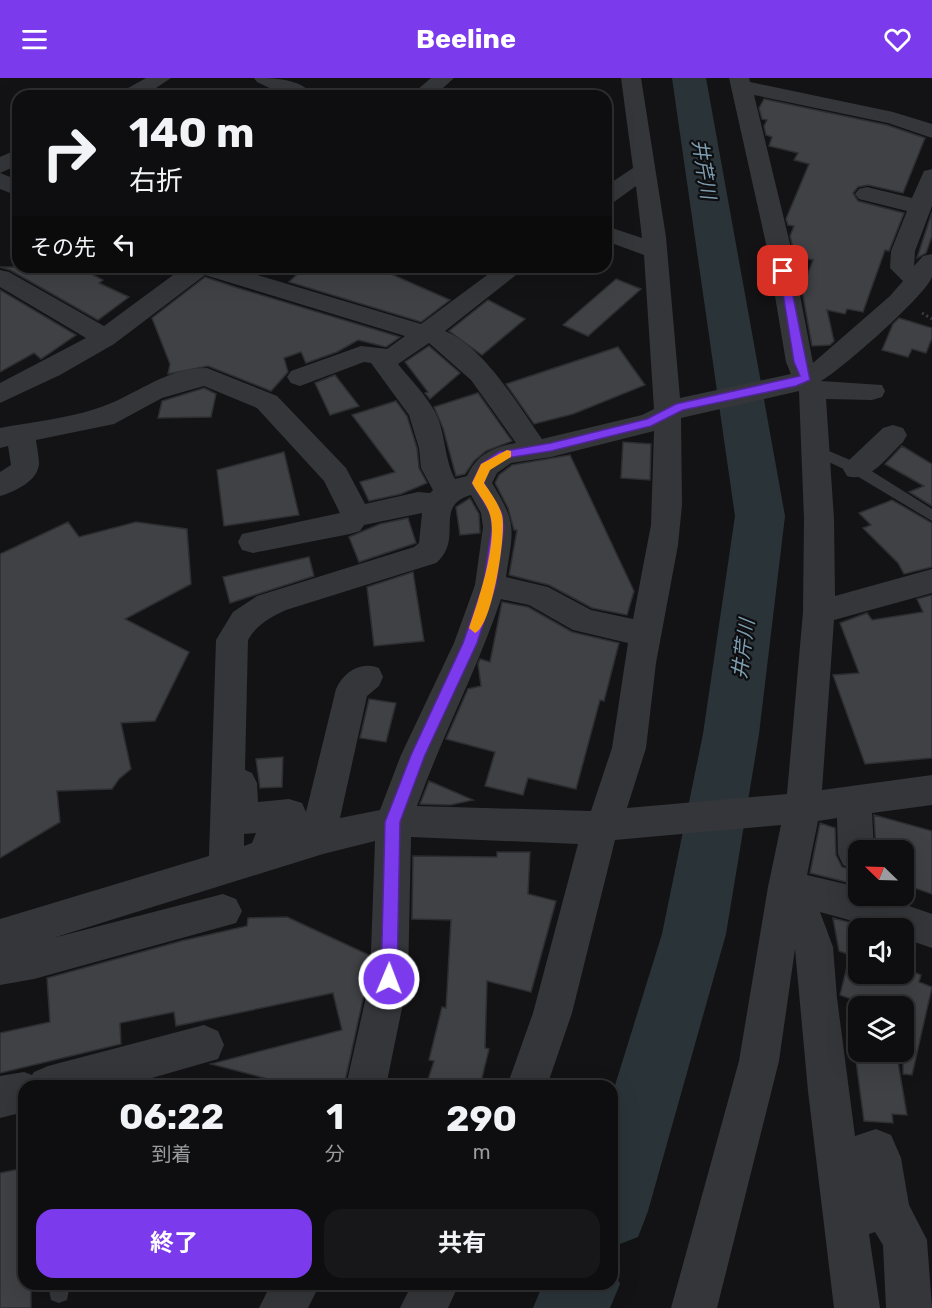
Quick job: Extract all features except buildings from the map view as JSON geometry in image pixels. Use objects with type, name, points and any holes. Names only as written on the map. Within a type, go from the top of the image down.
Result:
[{"type":"street","points":[[139,90],[161,78]]},
{"type":"street","points":[[264,78],[290,90]]},
{"type":"street","points":[[429,90],[444,78]]},
{"type":"street","points":[[529,1080],[555,1005],[626,762],[634,725],[636,684],[662,561],[673,410],[646,171],[631,78]]},
{"type":"street","points":[[694,1308],[759,1060],[796,809],[819,612],[817,451],[779,248],[740,82],[893,118],[932,130]]},
{"type":"street","points":[[5,164],[12,177]]},
{"type":"street","points":[[612,192],[634,176],[646,171]]},
{"type":"street","points":[[924,271],[903,268],[903,251],[932,176]]},
{"type":"street","points":[[867,194],[920,207]]},
{"type":"street","points":[[612,234],[654,250]]},
{"type":"street","points":[[804,384],[852,344],[924,271]]},
{"type":"street","points":[[0,394],[51,369],[105,338],[192,273]]},
{"type":"street","points":[[225,273],[428,333],[453,347],[488,382],[534,448]]},
{"type":"street","points":[[300,377],[361,354],[369,353],[382,358],[395,356],[506,273]]},
{"type":"street","points":[[0,277],[105,338]]},
{"type":"street","points":[[367,1080],[389,979],[393,822],[418,755],[470,643],[490,585],[498,527],[496,513],[454,493],[435,468],[422,412],[386,367],[382,358]]},
{"type":"street","points":[[0,486],[20,473],[25,466],[10,436],[104,417],[152,392],[195,377],[216,379],[267,402],[336,475],[355,513],[350,523],[253,542]]},
{"type":"street","points":[[353,517],[454,493],[503,455],[534,448],[551,447],[651,422],[673,410],[804,384],[872,391]]},
{"type":"street","points":[[857,469],[893,435]]},
{"type":"street","points":[[229,868],[225,845],[232,640],[235,629],[256,609],[275,601],[426,555],[434,549],[454,493]]},
{"type":"street","points":[[819,612],[932,581]]},
{"type":"street","points":[[490,585],[537,594],[584,621],[645,634]]},
{"type":"street","points":[[323,838],[322,819],[352,689],[367,677]]},
{"type":"street","points":[[239,759],[241,819],[289,814],[288,820],[272,837],[267,856]]},
{"type":"street","points":[[0,938],[323,838],[393,822],[577,828],[796,809],[932,790]]},
{"type":"street","points":[[854,800],[855,840]]},
{"type":"street","points":[[784,896],[852,902],[932,931]]},
{"type":"street","points":[[784,896],[808,926],[816,954],[816,985],[828,1061],[828,1091],[857,1308]]},
{"type":"street","points":[[0,967],[34,961],[223,911]]},
{"type":"street","points":[[72,1080],[204,1045]]},
{"type":"street","points":[[0,1097],[18,1093]]},
{"type":"street","points":[[844,1214],[871,1212],[873,1206],[868,1157],[870,1150],[876,1150],[880,1158],[888,1212],[905,1240],[909,1308]]},
{"type":"street","points":[[282,1308],[294,1290]]},
{"type":"street","points":[[423,1308],[434,1290]]},
{"type":"lane","points":[[817,451],[857,469],[932,516]]},
{"type":"waterway","name":"井芹川","points":[[618,1191],[694,934],[731,734],[760,516],[689,78]]},
{"type":"waterway","name":"井芹川","points":[[571,1308],[579,1290]]},
{"type":"slow traffic","points":[[475,628],[490,585],[498,527],[496,513],[478,483],[479,475],[485,467],[507,454]]},
{"type":"route","points":[[389,979],[393,822],[418,755],[470,643],[490,585],[498,527],[496,513],[478,483],[479,475],[485,467],[503,455],[534,448],[551,447],[651,422],[680,407],[796,383],[806,378],[799,362],[783,271]]}]
